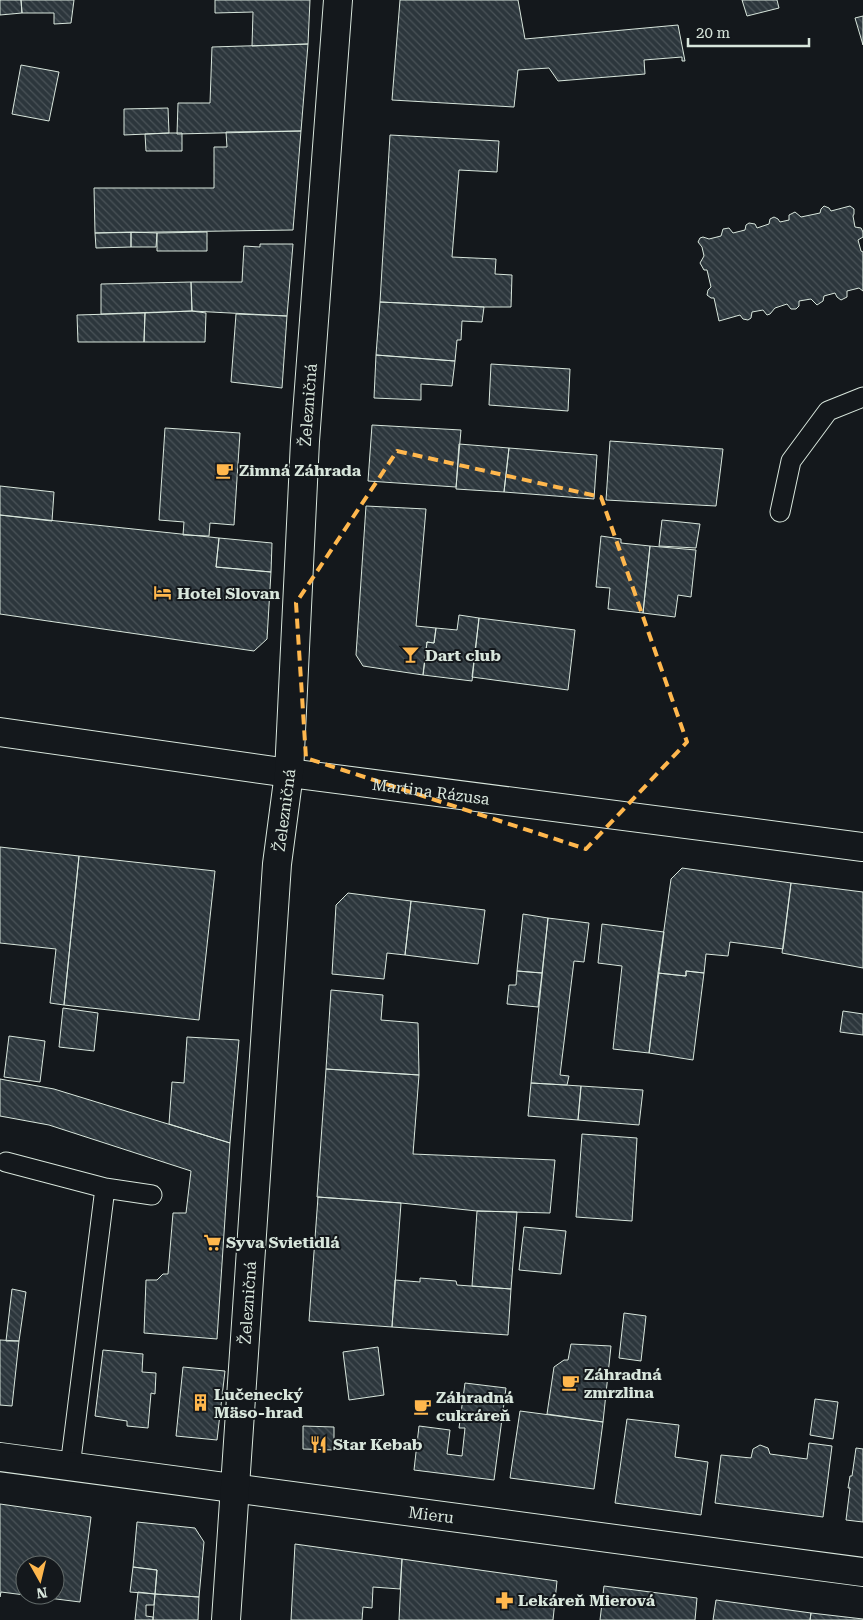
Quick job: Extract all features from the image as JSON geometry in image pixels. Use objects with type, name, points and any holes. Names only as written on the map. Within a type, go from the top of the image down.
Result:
[{"type":"street","name":"Železničná","points":[[226,1620],[277,864],[289,773],[305,441],[338,0]]},
{"type":"street","name":"Martina Rázusa","points":[[0,732],[289,773],[863,847]]},
{"type":"street","name":"Mieru","points":[[0,1457],[863,1572]]},
{"type":"lane","points":[[780,512],[791,461],[828,411],[863,397]]},
{"type":"lane","points":[[6,1162],[105,1188],[152,1195]]},
{"type":"lane","points":[[70,1467],[105,1188]]},
{"type":"highlighted area","points":[[397,451],[601,497],[687,742],[586,849],[306,758],[296,603]]},
{"type":"building","points":[[0,0],[21,0],[22,13],[0,15]]},
{"type":"building","points":[[21,0],[74,0],[71,23],[54,24],[54,13],[22,13]]},
{"type":"building","points":[[215,0],[310,0],[308,44],[252,46],[253,12],[215,13]]},
{"type":"building","points":[[400,0],[518,0],[525,39],[678,25],[685,61],[682,61],[682,57],[644,60],[645,74],[558,81],[549,68],[518,70],[514,107],[392,100]]},
{"type":"building","points":[[742,0],[777,0],[779,8],[747,16]]},
{"type":"building","points":[[863,16],[863,45],[855,18]]},
{"type":"building","points":[[308,44],[301,131],[177,134],[178,103],[210,103],[212,47]]},
{"type":"building","points":[[21,65],[59,72],[49,121],[12,114]]},
{"type":"building","points":[[168,108],[169,133],[124,135],[124,109]]},
{"type":"building","points":[[301,131],[293,230],[95,233],[94,188],[214,188],[214,147],[227,147],[226,132]]},
{"type":"building","points":[[182,133],[182,151],[146,151],[145,134]]},
{"type":"building","points":[[390,135],[499,141],[497,172],[459,170],[452,257],[496,259],[495,274],[512,275],[511,307],[380,302]]},
{"type":"building","points":[[824,206],[831,211],[850,206],[854,209],[855,227],[861,228],[863,232],[863,237],[858,240],[863,252],[863,291],[859,288],[847,291],[847,297],[841,300],[835,293],[824,296],[823,301],[817,305],[811,299],[799,301],[799,306],[796,309],[791,309],[787,304],[775,308],[767,315],[763,310],[752,312],[751,318],[748,320],[743,319],[740,315],[719,321],[714,298],[707,295],[711,287],[707,270],[704,270],[700,263],[704,256],[702,247],[698,242],[700,238],[709,239],[721,236],[723,229],[729,228],[733,233],[745,230],[746,225],[749,223],[755,224],[757,228],[769,224],[770,219],[774,217],[780,222],[789,220],[789,215],[795,212],[801,217],[820,213]]},
{"type":"building","points":[[131,232],[157,233],[156,247],[131,247]]},
{"type":"building","points":[[131,232],[131,247],[96,248],[95,233]]},
{"type":"building","points":[[207,232],[207,251],[157,251],[157,233]]},
{"type":"building","points":[[260,244],[293,244],[287,316],[192,311],[191,282],[242,282],[244,246],[260,247]]},
{"type":"building","points":[[191,282],[192,311],[101,314],[101,284]]},
{"type":"building","points":[[380,302],[484,307],[482,322],[462,321],[461,340],[457,340],[455,361],[376,355]]},
{"type":"building","points":[[192,311],[206,313],[205,342],[144,342],[145,313]]},
{"type":"building","points":[[145,313],[144,342],[78,342],[77,315]]},
{"type":"building","points":[[236,314],[287,316],[282,388],[231,382]]},
{"type":"building","points":[[376,355],[455,361],[452,386],[421,384],[421,400],[374,398]]},
{"type":"building","points":[[491,364],[570,369],[568,411],[489,405]]},
{"type":"building","points":[[372,425],[461,430],[456,487],[368,481]]},
{"type":"building","points":[[165,428],[240,433],[234,525],[210,523],[209,536],[183,535],[184,522],[159,520]]},
{"type":"building","points":[[610,441],[723,449],[716,506],[606,500]]},
{"type":"building","points":[[459,444],[509,448],[504,492],[456,489]]},
{"type":"building","points":[[509,448],[597,455],[594,499],[504,492]]},
{"type":"building","points":[[0,486],[54,492],[52,521],[0,515]]},
{"type":"building","points":[[366,506],[426,509],[416,626],[436,628],[434,643],[427,642],[423,675],[363,666],[356,655]]},
{"type":"building","points":[[0,515],[219,538],[216,567],[271,572],[267,639],[254,651],[0,614]]},
{"type":"building","points":[[662,520],[700,524],[696,548],[659,546]]},
{"type":"building","points":[[601,536],[621,539],[621,543],[650,546],[643,613],[608,609],[610,588],[596,587]]},
{"type":"building","points":[[219,538],[272,543],[271,572],[216,567]]},
{"type":"building","points":[[650,546],[696,550],[691,597],[678,595],[675,617],[643,613]]},
{"type":"building","points":[[459,615],[479,618],[472,681],[423,675],[427,642],[434,643],[436,628],[457,630]]},
{"type":"building","points":[[479,618],[575,630],[568,690],[472,677]]},
{"type":"building","points":[[0,847],[79,856],[64,1005],[50,1003],[56,949],[0,943]]},
{"type":"building","points":[[79,856],[215,871],[199,1020],[64,1005]]},
{"type":"building","points":[[682,868],[791,883],[783,949],[730,942],[728,956],[706,954],[704,973],[686,971],[686,976],[658,973],[671,879]]},
{"type":"building","points":[[791,883],[863,892],[863,968],[782,953]]},
{"type":"building","points":[[348,893],[411,901],[405,955],[387,953],[384,979],[332,974],[336,905]]},
{"type":"building","points":[[411,901],[485,910],[478,964],[405,955]]},
{"type":"building","points":[[523,914],[548,918],[542,973],[517,971]]},
{"type":"building","points":[[548,918],[589,923],[584,962],[574,961],[560,1075],[569,1076],[567,1085],[531,1083]]},
{"type":"building","points":[[602,924],[664,932],[649,1053],[613,1049],[622,966],[598,963]]},
{"type":"building","points":[[517,971],[542,973],[538,1007],[507,1004],[509,985],[516,985]]},
{"type":"building","points":[[686,971],[704,973],[693,1060],[649,1053],[658,973],[686,976]]},
{"type":"building","points":[[331,990],[383,995],[381,1020],[418,1023],[419,1075],[326,1069]]},
{"type":"building","points":[[63,1008],[98,1013],[94,1051],[59,1047]]},
{"type":"building","points":[[843,1011],[863,1014],[863,1035],[840,1032]]},
{"type":"building","points":[[9,1036],[45,1041],[40,1082],[4,1077]]},
{"type":"building","points":[[187,1037],[239,1040],[230,1143],[169,1124],[172,1082],[184,1083]]},
{"type":"building","points":[[326,1069],[419,1075],[413,1154],[555,1160],[550,1213],[477,1211],[317,1197]]},
{"type":"building","points":[[0,1079],[54,1089],[230,1143],[217,1339],[144,1333],[146,1280],[157,1280],[163,1274],[168,1274],[173,1213],[186,1213],[191,1171],[49,1125],[0,1116]]},
{"type":"building","points":[[531,1083],[581,1086],[578,1120],[528,1116]]},
{"type":"building","points":[[581,1086],[643,1090],[639,1125],[578,1120]]},
{"type":"building","points":[[582,1134],[637,1138],[632,1221],[576,1217]]},
{"type":"building","points":[[318,1197],[401,1203],[392,1327],[309,1321]]},
{"type":"building","points":[[477,1211],[517,1212],[511,1289],[472,1286]]},
{"type":"building","points":[[524,1227],[566,1231],[561,1274],[519,1270]]},
{"type":"building","points":[[420,1278],[456,1281],[457,1285],[511,1289],[508,1335],[392,1327],[395,1280],[420,1282]]},
{"type":"building","points":[[12,1289],[26,1292],[19,1341],[6,1341]]},
{"type":"building","points":[[624,1313],[646,1316],[641,1361],[619,1358]]},
{"type":"building","points":[[0,1340],[19,1341],[12,1406],[0,1405]]},
{"type":"building","points":[[571,1344],[611,1346],[603,1422],[547,1414],[554,1367],[564,1360],[568,1360]]},
{"type":"building","points":[[378,1347],[384,1395],[349,1400],[343,1352]]},
{"type":"building","points":[[103,1350],[143,1354],[142,1372],[156,1373],[155,1394],[151,1393],[148,1428],[127,1426],[127,1421],[95,1416]]},
{"type":"building","name":"Lučenecký Mäso-hrad","points":[[183,1367],[225,1371],[217,1440],[176,1436]]},
{"type":"building","points":[[465,1383],[506,1388],[494,1480],[414,1470],[419,1426],[450,1430],[447,1454],[462,1456],[465,1428],[459,1428]]},
{"type":"building","points":[[815,1399],[838,1402],[833,1439],[810,1435]]},
{"type":"building","points":[[520,1411],[603,1422],[594,1489],[510,1478]]},
{"type":"building","points":[[627,1419],[679,1425],[675,1457],[708,1462],[701,1515],[615,1503]]},
{"type":"building","points":[[303,1426],[334,1427],[334,1450],[303,1449]]},
{"type":"building","points":[[809,1443],[832,1446],[823,1517],[715,1503],[721,1455],[751,1458],[753,1449],[760,1445],[768,1448],[770,1454],[807,1459]]},
{"type":"building","points":[[856,1448],[863,1449],[863,1522],[846,1520],[850,1488],[848,1488],[850,1476],[852,1476]]},
{"type":"building","points":[[0,1504],[91,1517],[80,1602],[65,1600],[65,1555],[15,1555],[15,1594],[1,1592],[0,1597]]},
{"type":"building","points":[[137,1522],[195,1528],[204,1542],[199,1597],[155,1594],[157,1570],[133,1567]]},
{"type":"building","points":[[295,1544],[402,1559],[400,1589],[373,1587],[372,1608],[363,1607],[362,1620],[291,1620]]},
{"type":"building","points":[[402,1559],[557,1581],[553,1620],[399,1620]]},
{"type":"building","points":[[133,1567],[157,1570],[155,1594],[130,1592]]},
{"type":"building","points":[[604,1586],[697,1598],[695,1620],[600,1620]]},
{"type":"building","points":[[138,1592],[155,1594],[154,1605],[146,1605],[146,1616],[153,1617],[153,1620],[135,1620]]},
{"type":"building","points":[[155,1594],[199,1597],[198,1620],[153,1620]]},
{"type":"building","points":[[716,1600],[811,1613],[810,1620],[713,1620]]},
{"type":"building","points":[[811,1613],[863,1619],[863,1620],[810,1620]]},
{"type":"place","name":"Zimná Záhrada","points":[[225,470]]},
{"type":"place","name":"Hotel Slovan","points":[[163,593]]},
{"type":"place","name":"Dart club","points":[[411,655]]},
{"type":"place","name":"Syva Svietidlá","points":[[212,1242]]},
{"type":"place","name":"Záhradná zmrzlina","points":[[570,1383]]},
{"type":"place","name":"Lučenecký Mäso-hrad","points":[[200,1403]]},
{"type":"place","name":"Záhradná cukráreň","points":[[422,1406]]},
{"type":"place","name":"Star Kebab","points":[[319,1444]]},
{"type":"place","name":"Lekáreň Mierová","points":[[504,1600]]}]
